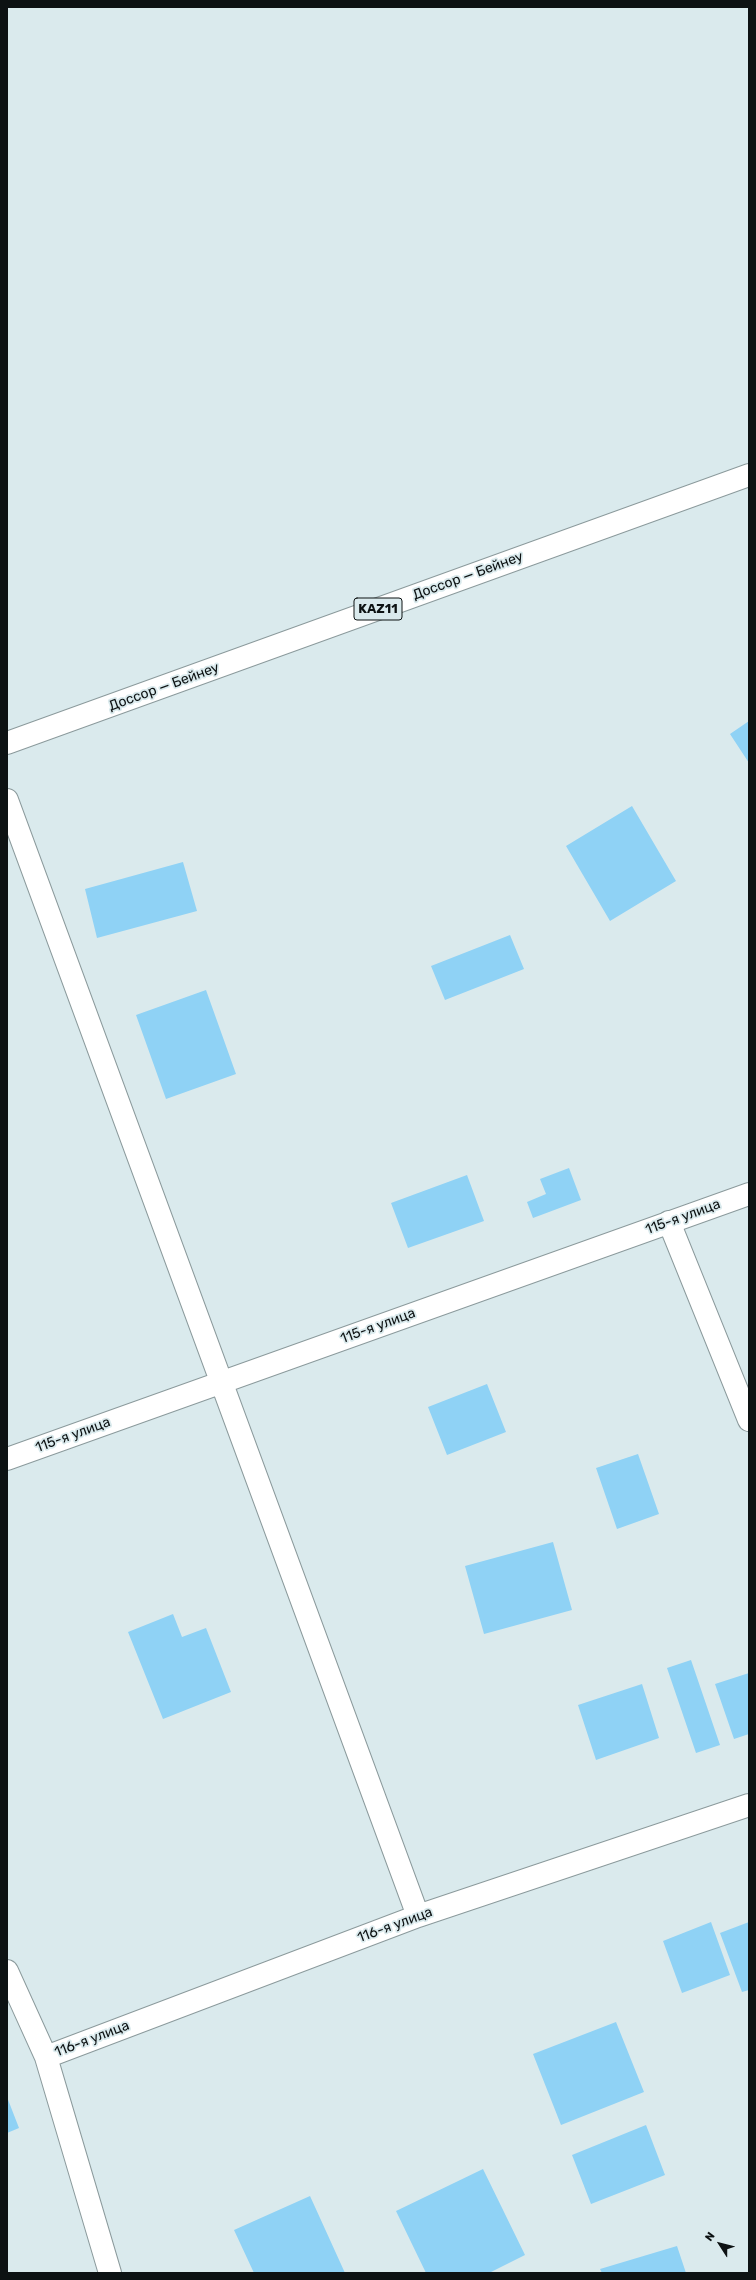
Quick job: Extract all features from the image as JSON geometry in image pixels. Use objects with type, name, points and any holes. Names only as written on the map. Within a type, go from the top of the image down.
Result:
[{"type":"main road","name":"Доссор — Бейнеу","points":[[7,744],[749,475]]},
{"type":"main road","points":[[7,800],[418,1916]]},
{"type":"main road","name":"115-я улица","points":[[7,1459],[749,1194]]},
{"type":"main road","points":[[669,1222],[749,1420]]},
{"type":"main road","name":"116-я улица","points":[[46,2057],[418,1916],[749,1804]]},
{"type":"main road","points":[[7,1971],[46,2057],[110,2273]]},
{"type":"building","points":[[749,721],[749,763],[730,734]]},
{"type":"building","points":[[632,806],[676,881],[610,921],[566,846]]},
{"type":"building","points":[[183,862],[197,911],[97,938],[85,889]]},
{"type":"building","points":[[510,935],[524,969],[445,1000],[431,966]]},
{"type":"building","points":[[206,990],[236,1074],[166,1099],[136,1015]]},
{"type":"building","points":[[569,1168],[581,1200],[533,1218],[527,1202],[546,1194],[540,1179]]},
{"type":"building","points":[[467,1175],[484,1221],[408,1248],[391,1203]]},
{"type":"building","points":[[487,1384],[506,1432],[447,1455],[428,1407]]},
{"type":"building","points":[[638,1454],[659,1514],[617,1529],[596,1468]]},
{"type":"building","points":[[553,1542],[572,1610],[484,1634],[465,1566]]},
{"type":"building","points":[[173,1614],[182,1637],[206,1628],[231,1692],[163,1719],[128,1632]]},
{"type":"building","points":[[691,1660],[720,1745],[696,1753],[667,1668]]},
{"type":"building","points":[[749,1673],[749,1734],[734,1739],[715,1684]]},
{"type":"building","points":[[642,1684],[659,1738],[596,1760],[578,1705]]},
{"type":"building","points":[[711,1922],[730,1975],[682,1993],[663,1941]]},
{"type":"building","points":[[749,1922],[749,1990],[742,1992],[720,1933]]},
{"type":"building","points":[[616,2022],[644,2092],[561,2125],[533,2054]]},
{"type":"building","points":[[7,2097],[19,2128],[7,2133]]},
{"type":"building","points":[[646,2125],[665,2175],[591,2204],[572,2155]]},
{"type":"building","points":[[483,2169],[525,2255],[489,2273],[426,2273],[396,2211]]},
{"type":"building","points":[[310,2196],[345,2273],[254,2273],[234,2230]]},
{"type":"building","points":[[677,2246],[686,2273],[602,2273],[600,2269]]}]
